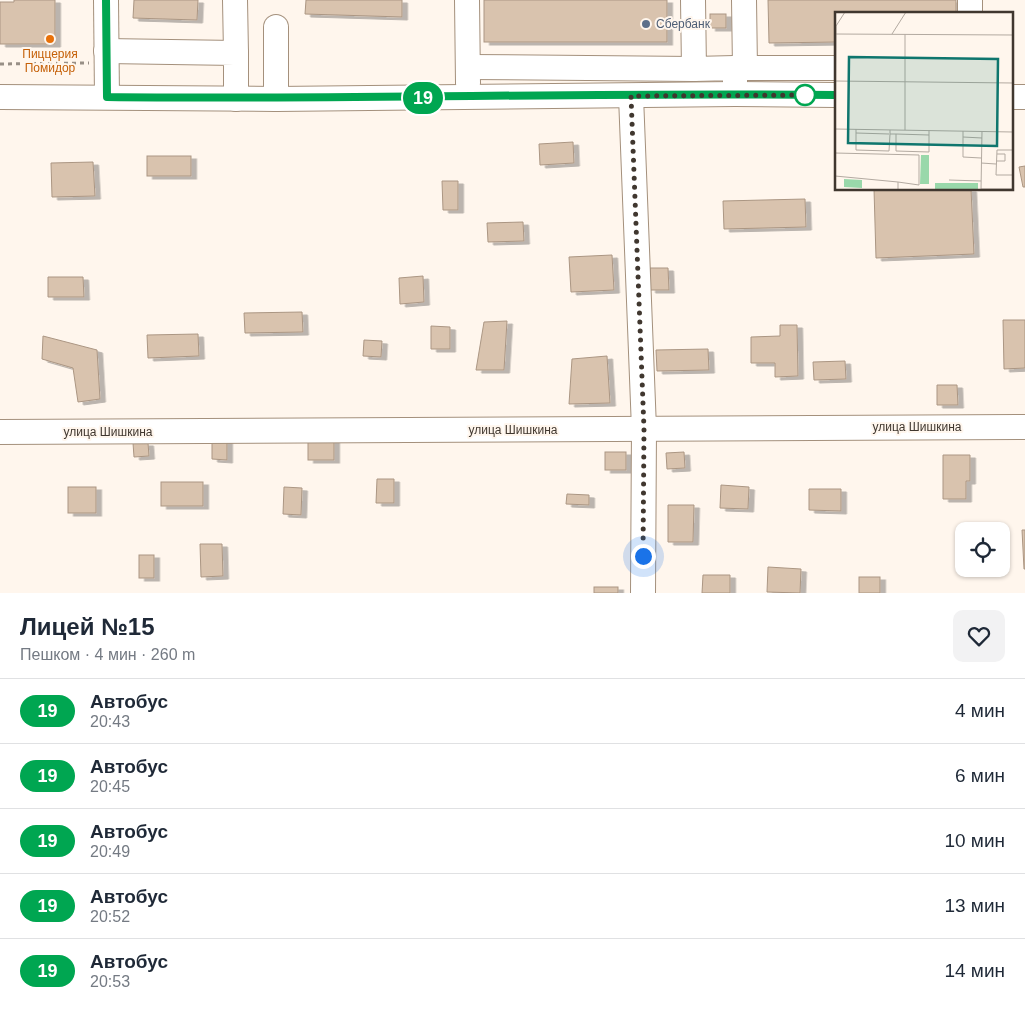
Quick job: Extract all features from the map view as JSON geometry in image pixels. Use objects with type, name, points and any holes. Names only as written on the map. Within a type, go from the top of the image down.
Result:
[{"type":"street","points":[[106,0],[107,97]]},
{"type":"street","points":[[236,0],[236,98]]},
{"type":"street","points":[[467,0],[469,97]]},
{"type":"street","points":[[693,0],[694,69]]},
{"type":"street","points":[[735,94],[740,68],[744,0]]},
{"type":"street","points":[[276,28],[276,99]]},
{"type":"street","points":[[106,57],[236,53]]},
{"type":"street","points":[[468,66],[694,69],[835,68]]},
{"type":"street","points":[[0,97],[276,99],[735,94],[835,95]]},
{"type":"street","points":[[631,96],[644,429],[643,593]]},
{"type":"street","points":[[1012,97],[1025,97]]},
{"type":"street","name":"улица Шишкина","points":[[0,432],[1025,427]]},
{"type":"path","points":[[0,64],[106,57]]},
{"type":"building","points":[[14,0],[55,0],[55,44],[0,44],[0,2],[14,2]]},
{"type":"building","points":[[134,0],[198,0],[197,20],[133,18]]},
{"type":"building","points":[[306,0],[402,0],[402,17],[305,14]]},
{"type":"building","points":[[484,0],[667,0],[667,42],[484,42]]},
{"type":"building","points":[[768,0],[956,0],[956,12],[835,12],[835,42],[769,43]]},
{"type":"building","points":[[710,14],[726,14],[726,28],[710,28]]},
{"type":"building","points":[[573,142],[574,163],[540,165],[539,144]]},
{"type":"building","points":[[147,156],[191,156],[191,176],[147,176]]},
{"type":"building","points":[[93,162],[95,196],[52,197],[51,163]]},
{"type":"building","points":[[1025,166],[1025,187],[1023,187],[1019,167]]},
{"type":"building","points":[[442,181],[458,181],[458,210],[443,210]]},
{"type":"building","points":[[874,190],[971,190],[974,254],[876,258]]},
{"type":"building","points":[[805,199],[806,227],[724,229],[723,201]]},
{"type":"building","points":[[523,222],[524,241],[488,242],[487,223]]},
{"type":"building","points":[[612,255],[614,290],[571,292],[569,257]]},
{"type":"building","points":[[650,268],[668,268],[669,290],[650,290]]},
{"type":"building","points":[[423,276],[424,302],[400,304],[399,278]]},
{"type":"building","points":[[48,277],[83,277],[84,297],[48,297]]},
{"type":"building","points":[[302,312],[303,332],[245,333],[244,313]]},
{"type":"building","points":[[1003,320],[1025,320],[1025,368],[1004,369]]},
{"type":"building","points":[[507,321],[504,370],[476,370],[484,322]]},
{"type":"building","points":[[780,325],[797,325],[798,376],[775,377],[775,363],[751,363],[751,337],[780,336]]},
{"type":"building","points":[[431,326],[450,327],[450,349],[431,349]]},
{"type":"building","points":[[198,334],[199,356],[148,358],[147,335]]},
{"type":"building","points":[[43,336],[97,350],[100,399],[78,402],[73,368],[42,359]]},
{"type":"building","points":[[364,340],[382,341],[381,357],[363,356]]},
{"type":"building","points":[[708,349],[709,370],[657,371],[656,350]]},
{"type":"building","points":[[607,356],[610,403],[569,404],[572,359]]},
{"type":"building","points":[[845,361],[846,379],[814,380],[813,362]]},
{"type":"building","points":[[937,385],[957,385],[958,405],[937,405]]},
{"type":"building","points":[[212,439],[227,439],[227,460],[212,459]]},
{"type":"building","points":[[308,440],[334,440],[334,460],[308,460]]},
{"type":"building","points":[[133,443],[148,443],[149,456],[134,457]]},
{"type":"building","points":[[605,452],[626,452],[626,470],[605,470]]},
{"type":"building","points":[[684,452],[685,468],[667,469],[666,453]]},
{"type":"building","points":[[943,455],[970,455],[970,481],[966,481],[966,499],[943,499]]},
{"type":"building","points":[[377,479],[394,479],[394,503],[376,503]]},
{"type":"building","points":[[161,482],[203,482],[203,506],[161,506]]},
{"type":"building","points":[[721,485],[749,487],[748,509],[720,508]]},
{"type":"building","points":[[68,487],[96,487],[96,513],[68,513]]},
{"type":"building","points":[[284,487],[302,488],[301,515],[283,514]]},
{"type":"building","points":[[809,489],[841,489],[841,511],[809,510]]},
{"type":"building","points":[[567,494],[589,495],[589,505],[566,504]]},
{"type":"building","points":[[668,505],[694,505],[693,542],[668,542]]},
{"type":"building","points":[[1022,530],[1025,530],[1025,569],[1024,569]]},
{"type":"building","points":[[200,544],[222,544],[223,576],[201,577]]},
{"type":"building","points":[[139,555],[154,555],[154,578],[139,578]]},
{"type":"building","points":[[768,567],[801,569],[800,593],[767,592]]},
{"type":"building","points":[[703,575],[730,575],[730,593],[702,593]]},
{"type":"building","points":[[859,577],[880,577],[880,593],[859,593]]},
{"type":"building","points":[[594,587],[618,587],[618,593],[594,593]]},
{"type":"bus line","name":"19","points":[[106,0],[107,97],[276,99],[735,94],[835,95]]},
{"type":"place","name":"Сбербанк","points":[[646,24]]},
{"type":"place","name":"Пиццерия Помидор","points":[[50,39]]},
{"type":"route","points":[[643,556],[644,429],[631,96],[805,95]]}]
